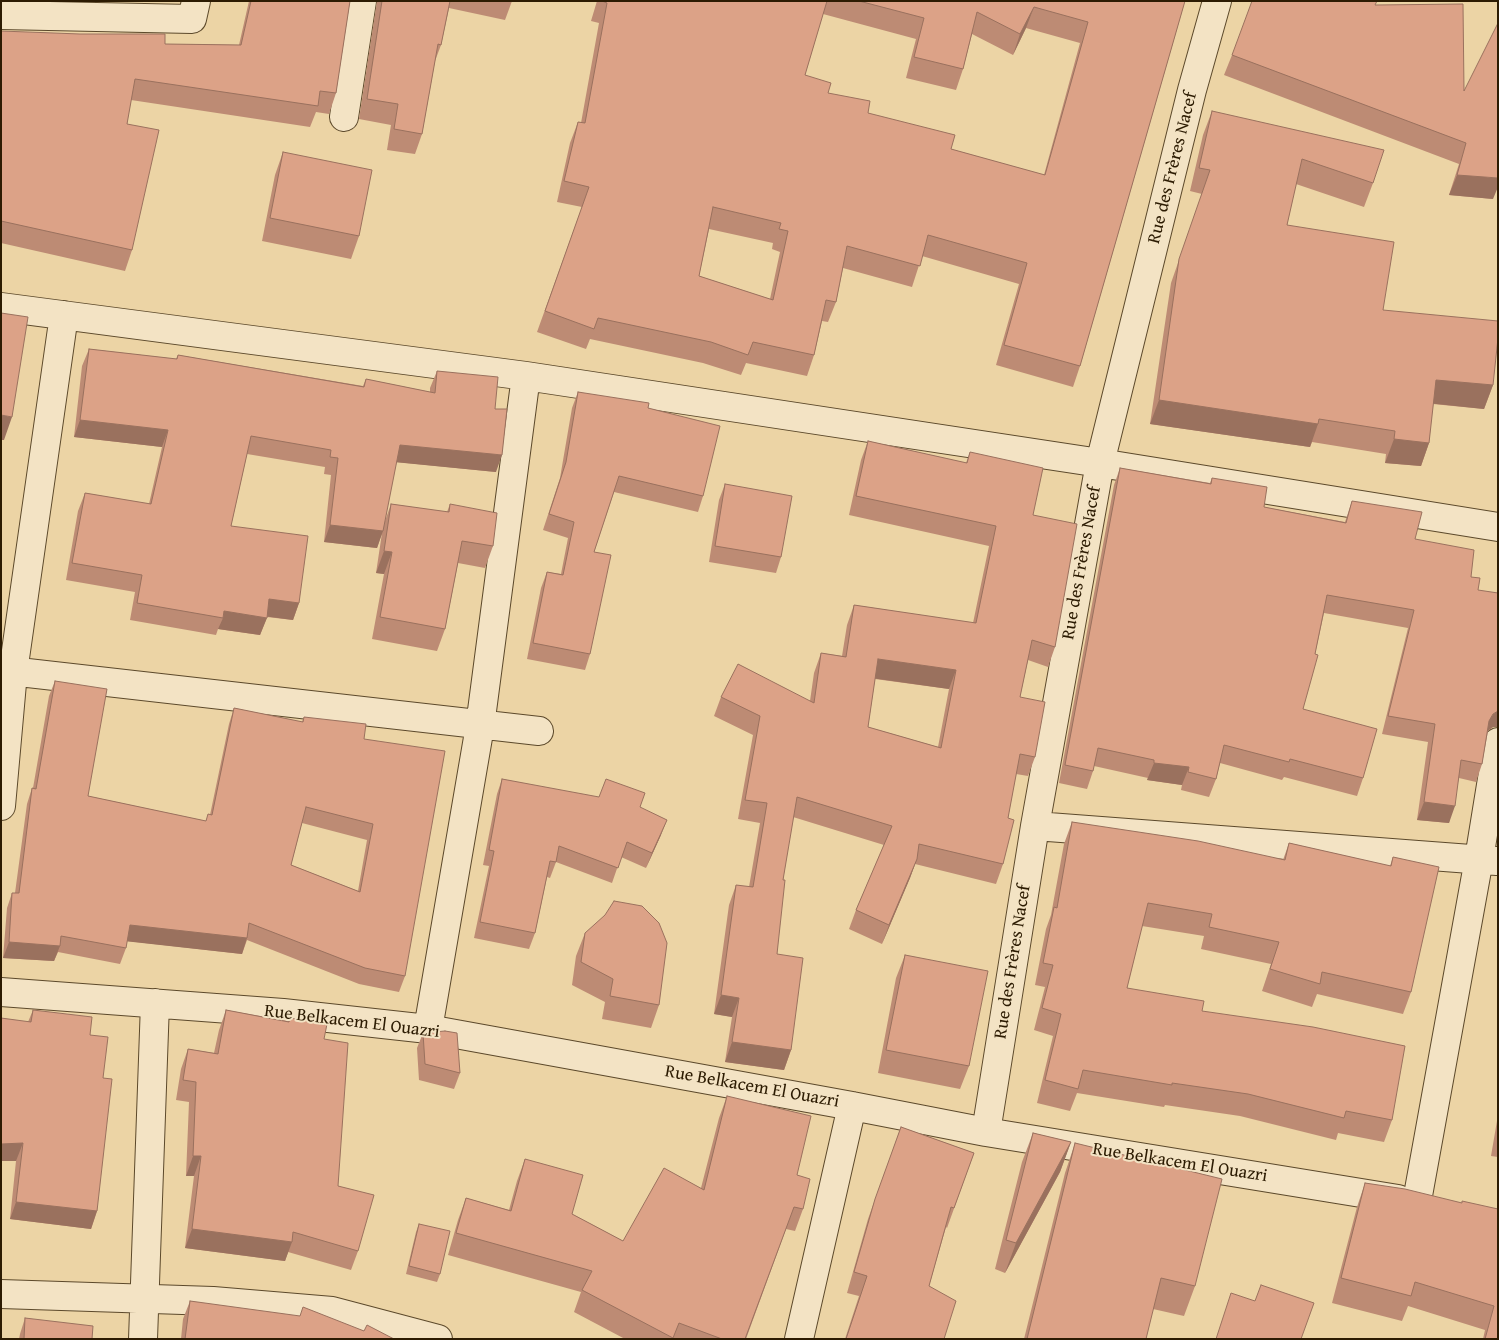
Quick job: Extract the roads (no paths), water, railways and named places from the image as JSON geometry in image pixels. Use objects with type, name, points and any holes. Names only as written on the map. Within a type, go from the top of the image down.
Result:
[{"type":"street","points":[[1,15],[32,8],[192,18],[196,1]]},
{"type":"street","points":[[344,117],[362,1]]},
{"type":"street","name":"Rue des Frères Nacef","points":[[986,1132],[1035,826],[1100,463],[1192,90],[1217,1]]},
{"type":"street","points":[[1,306],[526,376],[1100,463],[1498,527]]},
{"type":"street","points":[[1,806],[7,671],[64,315]]},
{"type":"street","points":[[428,1029],[480,726],[526,376]]},
{"type":"street","points":[[7,671],[480,726],[539,731]]},
{"type":"street","points":[[1417,1202],[1489,860],[1498,742]]},
{"type":"street","points":[[1035,826],[1489,860]]},
{"type":"street","name":"Rue Belkacem El Ouazri","points":[[1,992],[283,1013],[428,1029],[986,1132],[1444,1207]]},
{"type":"street","points":[[142,1339],[155,1003]]},
{"type":"street","points":[[799,1339],[852,1106]]},
{"type":"street","points":[[1,1294],[145,1298],[332,1312],[438,1339]]}]
